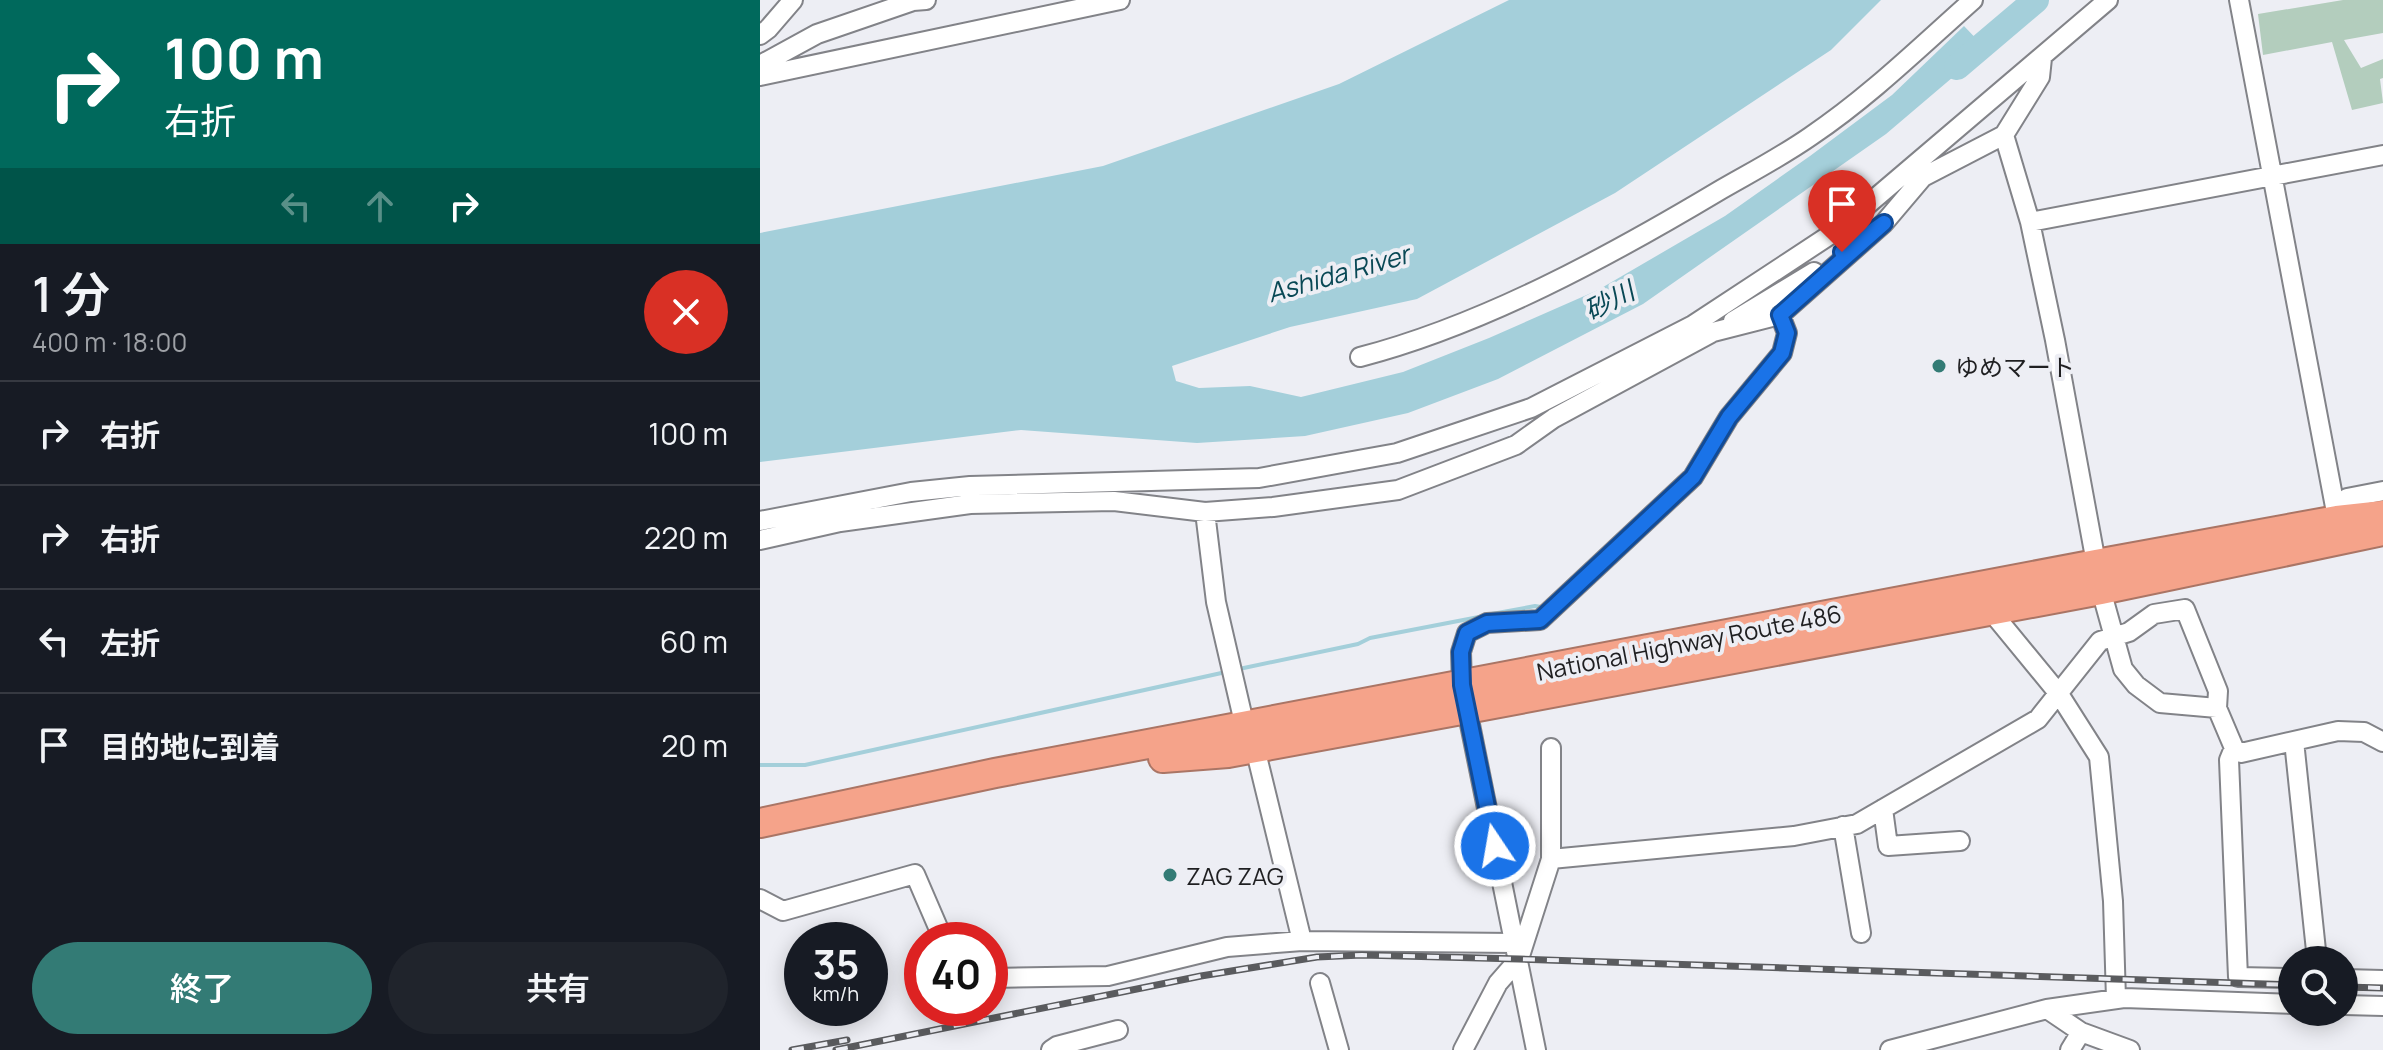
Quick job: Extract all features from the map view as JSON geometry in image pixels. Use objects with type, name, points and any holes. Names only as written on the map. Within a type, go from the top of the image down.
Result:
[{"type":"highway","name":"National Highway Route 486","points":[[760,823],[995,773],[1250,737],[2098,577],[2339,531],[2383,515]]},
{"type":"highway","name":"National Highway Route 486","points":[[2339,531],[2383,531]]},
{"type":"highway","name":"National Highway Route 486","points":[[1464,697],[1990,610],[2098,577]]},
{"type":"street","points":[[760,35],[793,0]]},
{"type":"street","points":[[760,65],[817,34],[913,1],[926,0]]},
{"type":"street","points":[[760,76],[1120,0]]},
{"type":"street","points":[[1360,357],[1446,329],[1545,285],[1652,231],[1810,137],[1861,99],[1973,0]]},
{"type":"street","points":[[760,521],[911,492],[970,486],[1259,478],[1397,453],[1531,408],[1693,325],[1839,229],[1916,174],[2108,0]]},
{"type":"street","points":[[2239,0],[2339,531]]},
{"type":"street","points":[[1713,332],[1780,315],[1884,223],[1916,174],[2004,135],[2040,77],[2042,58]]},
{"type":"street","points":[[2004,135],[2030,222],[2098,577],[2123,669],[2136,685],[2160,703],[2217,708]]},
{"type":"street","points":[[2030,222],[2383,155]]},
{"type":"street","points":[[760,540],[840,522],[970,504],[1114,501],[1205,512],[1273,507],[1398,490],[1516,445],[1554,418],[1800,281],[1884,223]]},
{"type":"street","points":[[1536,1050],[1464,697],[1461,652],[1467,633],[1487,623],[1540,620],[1693,477],[1729,417],[1782,353],[1787,333],[1780,315]]},
{"type":"street","points":[[2339,531],[2347,498],[2383,491]]},
{"type":"street","points":[[1205,512],[1216,602],[1302,941]]},
{"type":"street","points":[[1551,859],[1794,836],[1857,824],[2038,719],[2100,641],[2129,632],[2154,614],[2185,609],[2218,691],[2217,708],[2234,748],[2241,753],[2338,731],[2364,732],[2383,742]]},
{"type":"street","points":[[1990,610],[2059,694],[2099,757],[2113,901],[2116,999]]},
{"type":"street","points":[[2294,741],[2316,946]]},
{"type":"street","points":[[1463,1050],[1517,951],[1551,859],[1551,748]]},
{"type":"street","points":[[2234,748],[2229,760],[2238,977],[2278,978]]},
{"type":"street","points":[[1883,809],[1888,846],[1960,841]]},
{"type":"street","points":[[1843,826],[1861,933]]},
{"type":"street","points":[[760,899],[783,911],[915,874],[936,922]]},
{"type":"street","points":[[1008,978],[1108,976],[1227,947],[1302,941],[1517,951]]},
{"type":"street","points":[[2358,979],[2383,980]]},
{"type":"street","points":[[1320,983],[1339,1050]]},
{"type":"street","points":[[1890,1050],[2047,1009],[2116,999],[2278,1004]]},
{"type":"street","points":[[2358,1005],[2383,1006]]},
{"type":"street","points":[[2047,1009],[2081,1032],[2130,1050]]},
{"type":"street","points":[[1051,1050],[1118,1030]]},
{"type":"street","points":[[2070,1050],[2081,1032]]},
{"type":"green space","points":[[2343,0],[2383,0],[2383,33],[2344,40],[2361,68],[2383,59],[2383,78],[2380,79],[2383,103],[2352,110],[2332,42],[2263,55],[2258,14]]},
{"type":"water","name":"Ashida River","points":[[1509,0],[1881,0],[1831,50],[1615,193],[1417,299],[1290,327],[1172,366],[1176,381],[1199,388],[1250,386],[1301,397],[1403,372],[1489,338],[1598,290],[1725,216],[1892,95],[1964,26],[1986,49],[1886,134],[1643,304],[1498,379],[1408,413],[1305,436],[1197,443],[1021,430],[760,462],[760,233],[1103,166],[1339,84]]},
{"type":"waterway","name":"砂川","points":[[1957,67],[2036,0]]},
{"type":"waterway","points":[[1492,614],[1541,607]]},
{"type":"waterway","points":[[1239,669],[1358,644],[1370,638],[1484,616]]},
{"type":"waterway","points":[[760,765],[805,765],[1226,672]]},
{"type":"railway","points":[[836,1050],[1201,976],[1317,957],[1362,955],[1519,959],[2278,985]]},
{"type":"railway","points":[[2358,987],[2383,988]]},
{"type":"railway","points":[[792,1050],[847,1040]]},
{"type":"place","name":"ゆめマート","points":[[1939,366]]},
{"type":"place","name":"ZAG ZAG","points":[[1170,875]]},
{"type":"route","points":[[1495,846],[1462,685],[1461,652],[1467,633],[1487,623],[1540,620],[1693,477],[1729,417],[1782,353],[1787,333],[1780,315],[1884,223],[1842,252]]}]
